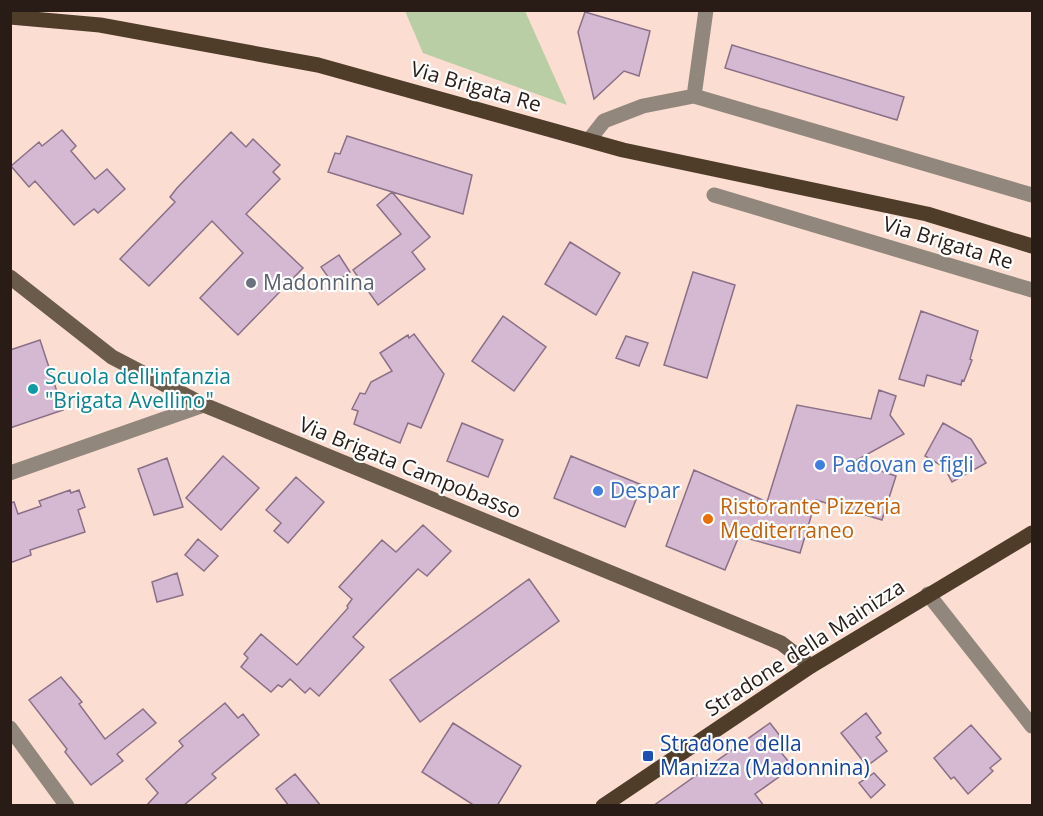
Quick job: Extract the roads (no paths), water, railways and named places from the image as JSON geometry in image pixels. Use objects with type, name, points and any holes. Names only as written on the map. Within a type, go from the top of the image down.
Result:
[{"type":"main road","name":"Via Brigata Re","points":[[10,17],[100,25],[318,64],[635,152],[927,214],[1032,246]]},
{"type":"main road","name":"Via Brigata Campobasso","points":[[10,277],[112,357],[204,405],[781,643],[811,666]]},
{"type":"main road","name":"Stradone della Mainizza","points":[[607,804],[811,666],[1032,533]]},
{"type":"street","points":[[694,96],[706,10]]},
{"type":"street","points":[[589,140],[604,121],[643,106],[694,96],[1032,195]]},
{"type":"street","name":"Via Brigata Re","points":[[714,195],[1032,290]]},
{"type":"street","points":[[10,473],[204,405]]},
{"type":"street","points":[[928,594],[1032,726]]},
{"type":"street","points":[[12,735],[67,806]]},
{"type":"place","name":"Madonnina","points":[[251,283]]},
{"type":"place","name":"Scuola dell'infanzia \"Brigata Avellino\"","points":[[33,389]]},
{"type":"place","name":"Padovan e figli","points":[[820,465]]},
{"type":"place","name":"Despar","points":[[598,491]]},
{"type":"place","name":"Ristorante Pizzeria Mediterraneo","points":[[708,519]]},
{"type":"place","name":"Stradone della Manizza (Madonnina)","points":[[648,756]]}]
